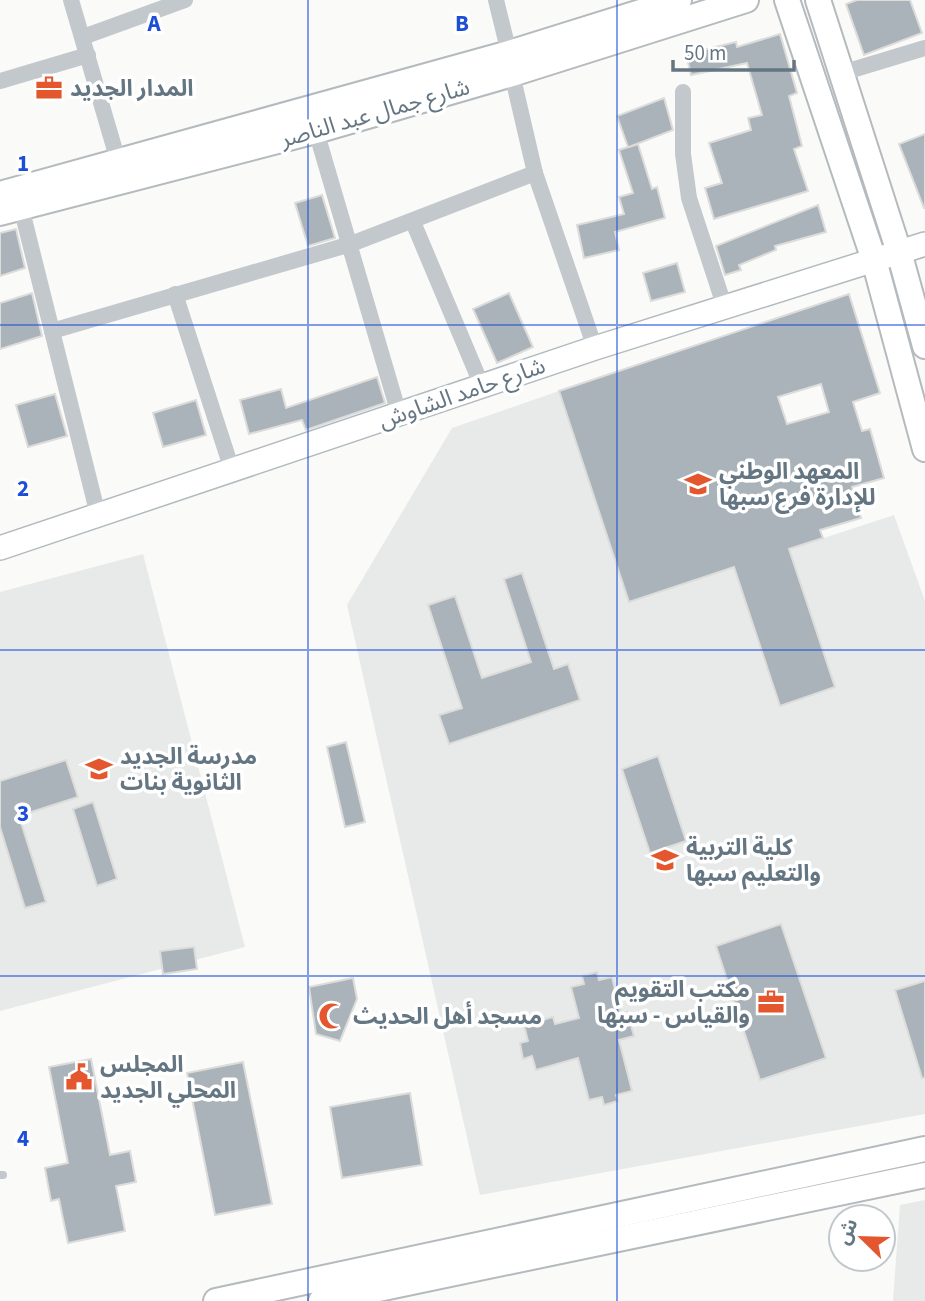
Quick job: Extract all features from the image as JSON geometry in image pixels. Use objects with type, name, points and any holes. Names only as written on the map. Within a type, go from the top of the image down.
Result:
[{"type":"main road","name":"شارع جمال عبد الناصر","points":[[0,194],[316,131],[679,0]]},
{"type":"main road","name":"شارع جمال عبد الناصر","points":[[10,210],[121,171],[746,0]]},
{"type":"main road","points":[[787,0],[874,260],[925,449]]},
{"type":"main road","points":[[818,0],[900,252],[925,346]]},
{"type":"main road","points":[[216,1301],[925,1149]]},
{"type":"main road","points":[[321,1301],[386,1294],[925,1174]]},
{"type":"street","points":[[71,0],[121,171]]},
{"type":"street","points":[[83,37],[185,0]]},
{"type":"street","points":[[496,0],[535,173],[595,348]]},
{"type":"street","points":[[842,73],[925,48]]},
{"type":"street","points":[[0,81],[88,55]]},
{"type":"street","points":[[682,92],[683,154],[689,198],[725,308]]},
{"type":"street","points":[[316,131],[399,414]]},
{"type":"street","points":[[52,331],[175,293],[351,244],[535,173]]},
{"type":"street","points":[[10,210],[52,331],[98,515]]},
{"type":"street","points":[[413,222],[482,386]]},
{"type":"street","name":"شارع حامد الشاوش","points":[[0,548],[595,348],[925,244]]},
{"type":"street","points":[[175,293],[232,470]]},
{"type":"shaded area","name":"كلية التربية والتعليم سبها","points":[[559,391],[629,602],[894,515],[925,601],[925,1114],[480,1195],[347,605],[452,428]]},
{"type":"shaded area","name":"مدرسة الجديد الثانوية بنات","points":[[143,554],[245,947],[0,1011],[0,592]]},
{"type":"shaded area","points":[[925,1200],[925,1301],[893,1301],[900,1205]]},
{"type":"building","points":[[857,0],[910,0],[922,33],[864,55],[846,4]]},
{"type":"building","points":[[780,34],[797,93],[789,96],[802,146],[794,149],[808,191],[714,219],[705,188],[722,183],[709,143],[751,130],[748,118],[762,115],[747,63],[691,75],[686,54],[736,42],[737,47]]},
{"type":"building","points":[[664,98],[673,130],[629,147],[638,144],[652,189],[657,187],[665,218],[615,232],[619,250],[584,258],[577,225],[624,214],[619,197],[633,193],[619,150],[628,147],[617,116]]},
{"type":"building","points":[[925,134],[925,208],[924,208],[899,144]]},
{"type":"building","points":[[322,195],[335,238],[308,246],[295,203]]},
{"type":"building","points":[[818,205],[826,232],[775,246],[776,250],[739,265],[741,270],[725,275],[716,246]]},
{"type":"building","points":[[16,229],[25,268],[0,276],[0,233]]},
{"type":"building","points":[[677,263],[685,292],[651,301],[643,273]]},
{"type":"building","points":[[32,293],[42,336],[0,349],[0,303]]},
{"type":"building","points":[[509,293],[533,347],[497,363],[473,309]]},
{"type":"building","name":"المعهد الوطني للإدارة فرع سبها","points":[[849,294],[880,393],[853,402],[862,431],[870,429],[884,478],[852,487],[861,518],[820,530],[823,538],[789,549],[835,687],[780,706],[734,567],[629,602],[559,391]],"holes":[[[821,384],[829,412],[787,424],[778,397]]]},
{"type":"building","points":[[377,377],[385,403],[306,430],[302,420],[249,434],[240,400],[281,389],[286,408]]},
{"type":"building","points":[[55,394],[67,436],[28,447],[16,405]]},
{"type":"building","points":[[196,400],[206,435],[163,447],[153,413]]},
{"type":"building","points":[[522,573],[554,669],[568,664],[580,700],[449,744],[439,715],[462,708],[428,605],[455,596],[482,678],[531,662],[504,579]]},
{"type":"building","points":[[346,742],[365,822],[345,827],[327,747]]},
{"type":"building","points":[[658,756],[686,841],[650,853],[622,769]]},
{"type":"building","points":[[66,760],[78,797],[19,816],[46,902],[25,908],[0,827],[0,781]]},
{"type":"building","points":[[93,802],[117,879],[97,886],[73,809]]},
{"type":"building","name":"مكتب التقويم والقياس - سبها","points":[[781,924],[826,1058],[760,1080],[716,946]]},
{"type":"building","points":[[194,947],[197,969],[163,974],[160,951]]},
{"type":"building","points":[[597,972],[599,980],[612,977],[621,1014],[627,1012],[634,1036],[619,1040],[632,1091],[616,1095],[618,1101],[604,1105],[602,1097],[589,1100],[578,1058],[536,1070],[532,1056],[523,1059],[520,1043],[528,1041],[524,1025],[553,1017],[555,1024],[579,1018],[571,987],[584,984],[582,976]]},
{"type":"building","name":"مسجد أهل الحديث","points":[[353,978],[357,999],[340,1041],[316,1034],[309,987]]},
{"type":"building","points":[[925,981],[925,1078],[922,1078],[895,990]]},
{"type":"building","points":[[91,1059],[110,1155],[130,1151],[136,1182],[116,1186],[125,1231],[68,1243],[59,1199],[51,1201],[45,1168],[68,1163],[49,1067]]},
{"type":"building","points":[[243,1062],[272,1204],[215,1215],[187,1073]]},
{"type":"building","points":[[410,1093],[422,1165],[342,1178],[330,1107]]},
{"type":"place","name":"المدار الجديد","points":[[49,88]]},
{"type":"place","name":"المعهد الوطني للإدارة فرع سبها","points":[[698,484]]},
{"type":"place","name":"مدرسة الجديد الثانوية بنات","points":[[99,769]]},
{"type":"place","name":"كلية التربية والتعليم سبها","points":[[665,860]]},
{"type":"place","name":"مكتب التقويم والقياس - سبها","points":[[771,1002]]},
{"type":"place","name":"مسجد أهل الحديث","points":[[332,1016]]},
{"type":"place","name":"المجلس المحلي الجديد","points":[[79,1077]]}]
